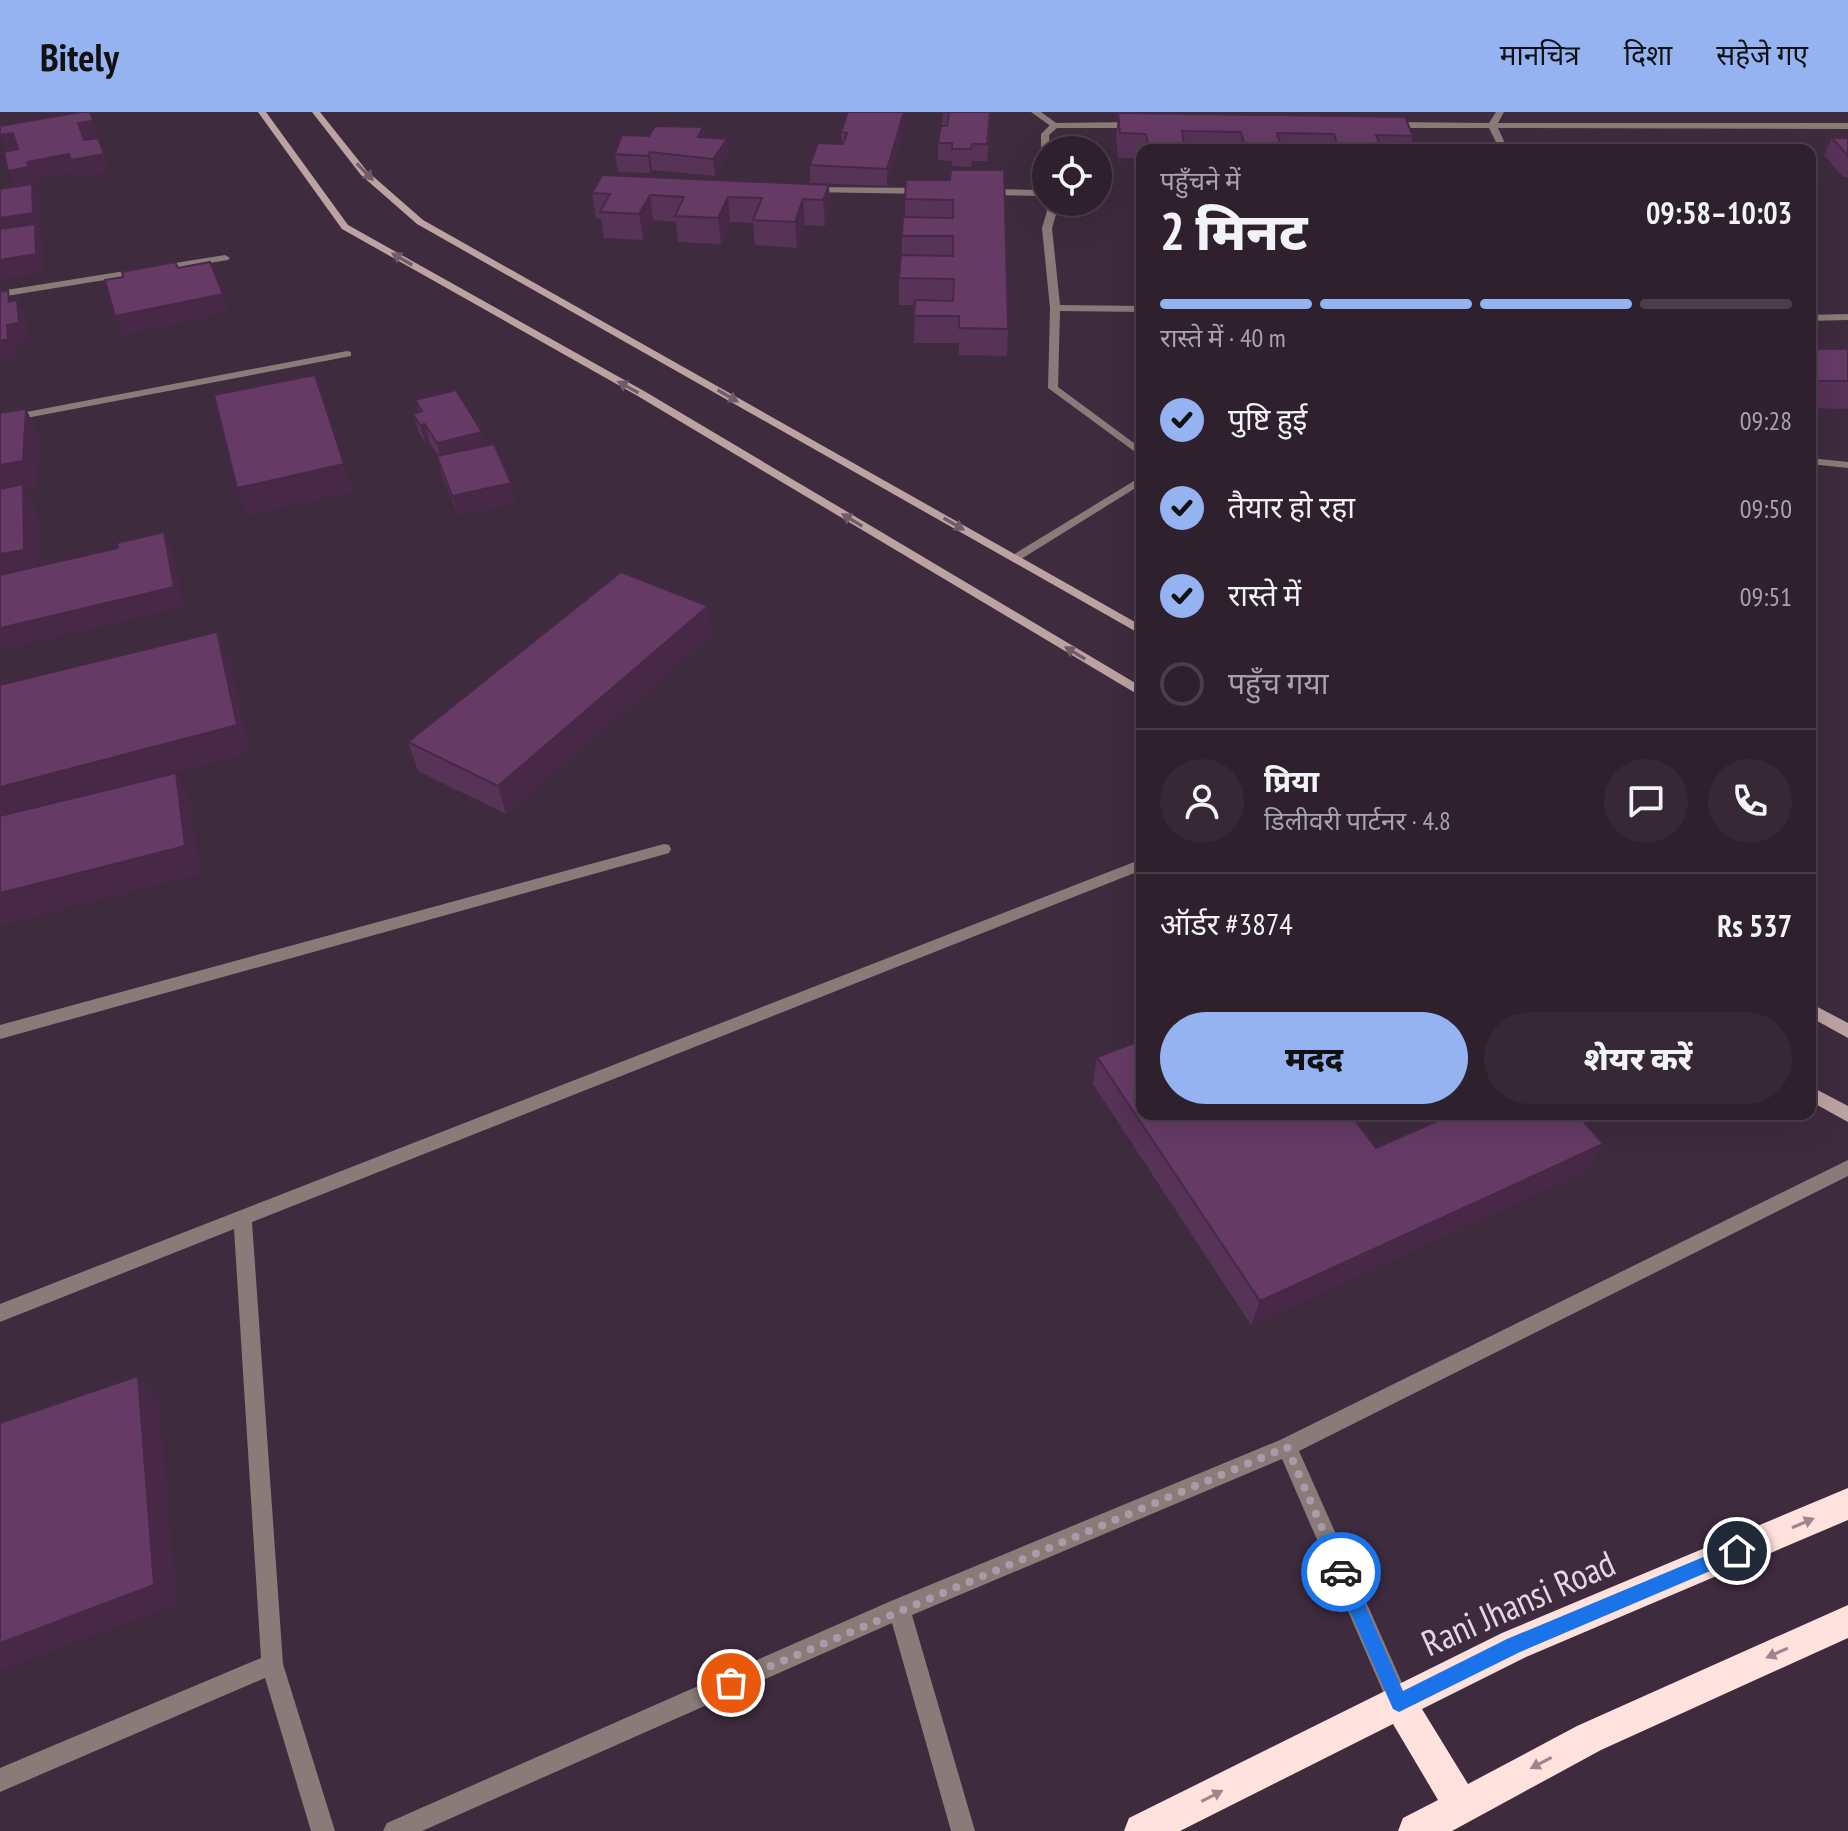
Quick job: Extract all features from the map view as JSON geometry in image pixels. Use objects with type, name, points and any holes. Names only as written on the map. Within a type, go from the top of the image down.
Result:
[{"type":"highway","name":"Rani Jhansi Road","points":[[1142,1831],[1514,1645],[1848,1504]]},
{"type":"highway","points":[[1416,1831],[1589,1738],[1848,1621]]},
{"type":"highway","points":[[1399,1702],[1462,1806]]},
{"type":"street","points":[[262,112],[345,227],[640,393],[1136,689]]},
{"type":"street","points":[[316,112],[364,173],[420,222],[1136,628]]},
{"type":"street","points":[[1035,112],[1055,125],[1149,125]]},
{"type":"street","points":[[1492,125],[1500,112]]},
{"type":"street","points":[[1045,136],[1055,125]]},
{"type":"street","points":[[1383,125],[1848,126]]},
{"type":"street","points":[[1492,125],[1501,144]]},
{"type":"street","points":[[801,190],[938,191]]},
{"type":"street","points":[[968,192],[1032,197]]},
{"type":"street","points":[[1051,216],[1047,228],[1055,308],[1053,388],[1136,450]]},
{"type":"street","points":[[0,294],[225,258]]},
{"type":"street","points":[[1055,308],[1136,309]]},
{"type":"street","points":[[1816,318],[1848,317]]},
{"type":"street","points":[[0,420],[347,354]]},
{"type":"street","points":[[1816,462],[1848,465]]},
{"type":"street","points":[[1014,558],[1136,483]]},
{"type":"street","points":[[0,1032],[664,849]]},
{"type":"street","points":[[0,1313],[1136,866]]},
{"type":"street","points":[[1816,1012],[1848,1031]]},
{"type":"street","points":[[1816,1096],[1848,1115]]},
{"type":"street","points":[[395,1831],[899,1609],[1287,1447],[1848,1168]]},
{"type":"street","points":[[243,1219],[272,1664],[323,1831]]},
{"type":"street","points":[[1287,1447],[1399,1702]]},
{"type":"street","points":[[899,1609],[963,1831]]},
{"type":"street","points":[[0,1780],[272,1664]]},
{"type":"building","points":[[90,112],[93,121],[78,123],[84,140],[98,138],[104,154],[71,160],[69,154],[27,162],[29,167],[8,171],[4,152],[18,149],[13,133],[0,135],[0,126]]},
{"type":"building","points":[[848,112],[904,112],[887,169],[810,165],[818,143],[843,144],[847,133],[841,132]]},
{"type":"building","points":[[943,112],[990,112],[987,144],[972,144],[971,149],[952,149],[952,143],[938,143],[941,126],[947,126],[949,113]]},
{"type":"building","points":[[1118,113],[1405,117],[1413,136],[1376,135],[1380,144],[1337,144],[1334,134],[1277,133],[1280,144],[1244,144],[1241,132],[1182,131],[1184,144],[1148,144],[1146,134],[1120,133]]},
{"type":"building","points":[[655,126],[703,127],[698,137],[727,139],[713,159],[650,152],[648,156],[615,154],[622,135],[649,136]]},
{"type":"building","points":[[1832,138],[1848,138],[1848,156]]},
{"type":"building","points":[[951,170],[1004,170],[1008,329],[959,328],[959,316],[914,316],[915,300],[953,301],[954,279],[899,278],[901,255],[953,256],[953,236],[902,236],[903,217],[953,218],[953,200],[905,199],[906,180],[950,180]]},
{"type":"building","points":[[602,175],[829,185],[823,200],[803,199],[795,222],[753,220],[762,198],[728,197],[718,218],[675,216],[684,197],[650,195],[639,214],[600,212],[610,194],[592,193]]},
{"type":"building","points":[[32,184],[33,213],[0,218],[0,189]]},
{"type":"building","points":[[35,224],[36,254],[0,260],[0,229]]},
{"type":"building","points":[[175,262],[178,268],[210,262],[223,294],[115,316],[105,280],[123,277],[122,272]]},
{"type":"building","points":[[8,290],[9,302],[17,300],[19,323],[7,325],[8,339],[0,341],[0,292]]},
{"type":"building","points":[[1816,349],[1848,349],[1848,381],[1816,381]]},
{"type":"building","points":[[315,375],[344,464],[237,488],[214,395]]},
{"type":"building","points":[[456,390],[482,432],[437,443],[425,424],[420,425],[413,414],[422,411],[415,400]]},
{"type":"building","points":[[26,409],[23,461],[0,465],[0,413]]},
{"type":"building","points":[[494,444],[511,483],[452,496],[437,456]]},
{"type":"building","points":[[23,484],[24,550],[0,554],[0,489]]},
{"type":"building","points":[[164,532],[174,587],[0,628],[0,575],[118,548],[117,543]]},
{"type":"building","points":[[621,572],[708,606],[498,786],[408,742]]},
{"type":"building","points":[[217,632],[237,725],[0,787],[0,685]]},
{"type":"building","points":[[176,773],[185,846],[0,893],[0,816]]},
{"type":"building","points":[[1136,1042],[1136,1115],[1097,1057]]},
{"type":"building","points":[[1139,1120],[1355,1120],[1376,1148],[1439,1120],[1582,1120],[1603,1144],[1260,1301]]},
{"type":"building","points":[[138,1376],[154,1585],[0,1643],[0,1423]]},
{"type":"way so far","points":[[731,1683],[899,1609],[1287,1447],[1341,1572]]},
{"type":"route","points":[[1341,1572],[1399,1702],[1514,1645],[1737,1551]]}]
